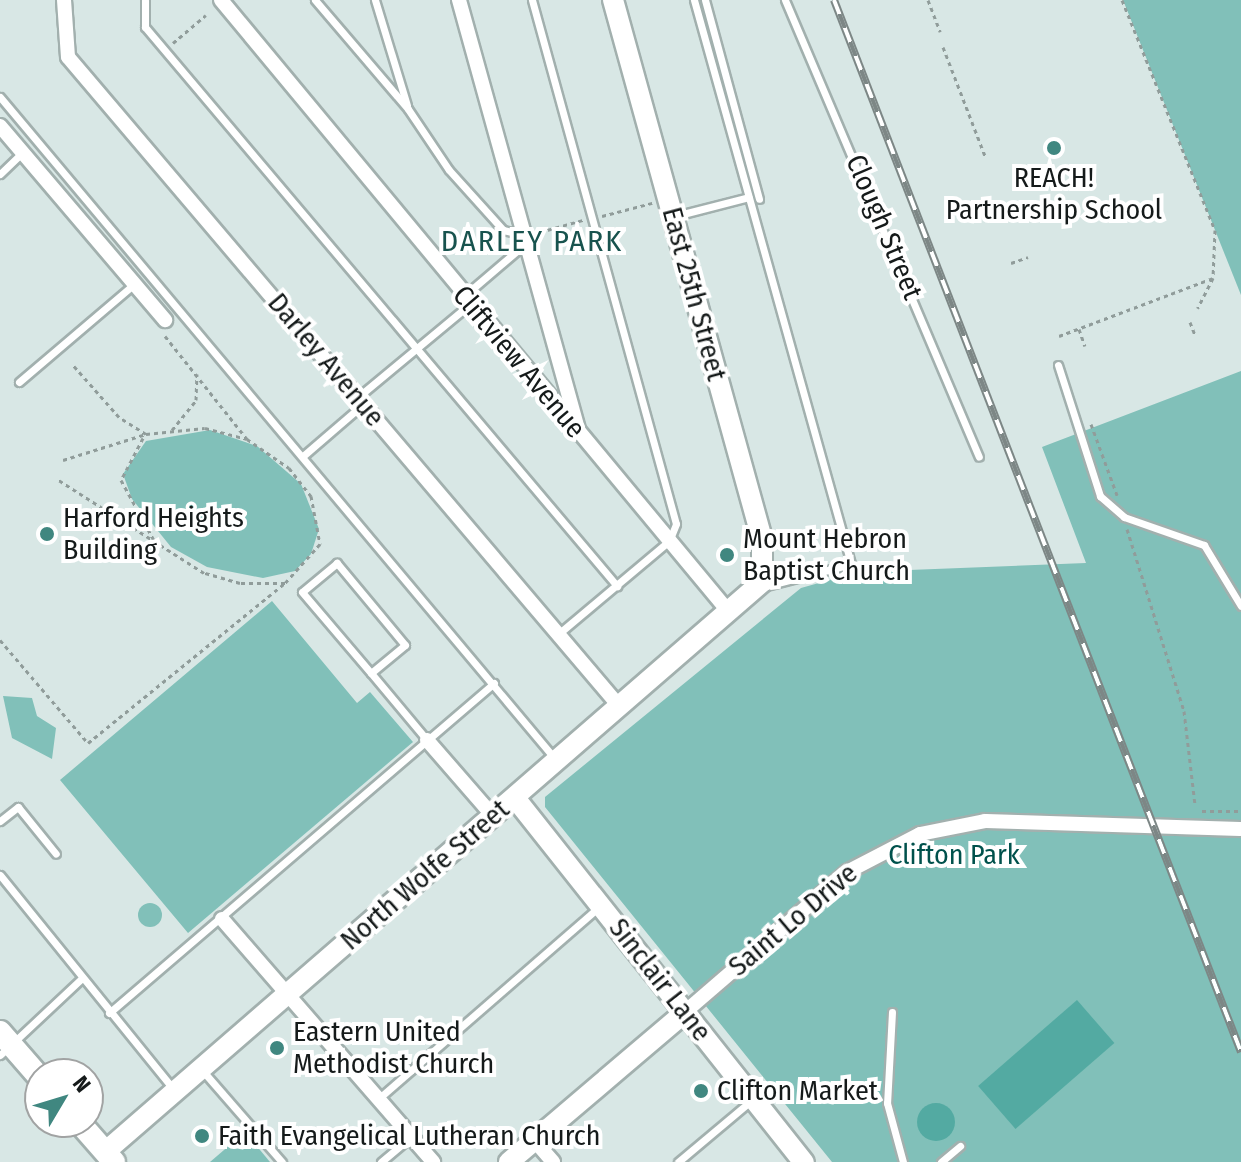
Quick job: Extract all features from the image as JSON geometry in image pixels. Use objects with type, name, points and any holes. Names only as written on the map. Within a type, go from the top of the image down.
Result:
[{"type":"main road","name":"East 25th Street","points":[[613,0],[767,559],[758,587]]},
{"type":"main road","name":"North Wolfe Street","points":[[104,1159],[175,1091],[515,798],[552,754],[620,707],[758,587]]},
{"type":"main road","name":"Sinclair Lane","points":[[515,798],[804,1162]]},
{"type":"main road","points":[[509,1162],[685,1012]]},
{"type":"main road","points":[[3,1044],[24,1063]]},
{"type":"main road","points":[[90,1138],[104,1159]]},
{"type":"street","name":"Darley Avenue","points":[[64,0],[68,57],[620,707]]},
{"type":"street","name":"Cliftview Avenue","points":[[221,0],[729,612]]},
{"type":"street","points":[[459,0],[579,433]]},
{"type":"street","points":[[0,126],[134,284],[163,326]]},
{"type":"street","points":[[427,740],[493,816]]},
{"type":"street","name":"Saint Lo Drive","points":[[685,1012],[847,872],[920,834],[985,821],[1241,829]]},
{"type":"street","points":[[222,919],[433,1162]]},
{"type":"street","points":[[534,1140],[553,1162]]},
{"type":"lane","points":[[145,0],[145,27],[617,586]]},
{"type":"lane","points":[[303,456],[467,300],[525,239],[503,230],[408,109],[315,0]]},
{"type":"lane","points":[[375,0],[408,109]]},
{"type":"lane","points":[[532,0],[663,467],[676,524],[669,541],[558,634]]},
{"type":"lane","points":[[694,0],[851,564],[758,587]]},
{"type":"lane","points":[[705,0],[759,199]]},
{"type":"lane","name":"Clough Street","points":[[785,0],[979,457]]},
{"type":"lane","points":[[0,97],[552,754]]},
{"type":"lane","points":[[0,174],[22,152]]},
{"type":"lane","points":[[673,217],[749,197]]},
{"type":"lane","points":[[19,382],[134,284]]},
{"type":"lane","points":[[1058,365],[1100,496],[1124,517],[1204,545],[1241,606]]},
{"type":"lane","points":[[371,673],[405,645],[337,563],[302,592],[427,740]]},
{"type":"lane","points":[[109,1013],[494,683]]},
{"type":"lane","points":[[0,821],[18,807],[56,854]]},
{"type":"lane","points":[[0,875],[80,980],[175,1091]]},
{"type":"lane","points":[[378,1099],[601,906]]},
{"type":"lane","points":[[3,1044],[80,980]]},
{"type":"lane","points":[[892,1012],[887,1103],[903,1162]]},
{"type":"lane","points":[[201,1069],[282,1162]]},
{"type":"lane","points":[[678,1162],[754,1099]]},
{"type":"lane","points":[[381,1162],[411,1137]]},
{"type":"lane","points":[[941,1162],[960,1146]]},
{"type":"path","points":[[928,0],[940,32]]},
{"type":"path","points":[[1122,0],[1211,216],[1213,278],[1198,308]]},
{"type":"path","points":[[167,48],[206,15]]},
{"type":"path","points":[[943,47],[985,156]]},
{"type":"path","points":[[1011,263],[1028,257]]},
{"type":"path","points":[[1059,336],[1213,278]]},
{"type":"path","points":[[1190,322],[1195,335]]},
{"type":"path","points":[[0,640],[88,743],[285,583],[320,544],[319,514],[289,468],[247,439],[163,326]]},
{"type":"path","points":[[1079,329],[1085,346]]},
{"type":"path","points":[[73,365],[119,417],[146,434]]},
{"type":"path","points":[[172,431],[192,409],[197,374]]},
{"type":"path","points":[[1085,410],[1124,517],[1184,711],[1195,804]]},
{"type":"path","points":[[63,460],[146,434],[172,431],[205,428],[247,439]]},
{"type":"path","points":[[146,434],[121,480],[155,543]]},
{"type":"path","points":[[57,479],[155,543],[220,579],[285,583]]},
{"type":"path","points":[[1181,811],[1241,811]]},
{"type":"green space","points":[[1123,0],[1241,0],[1241,295]]},
{"type":"green space","name":"Clifton Park","points":[[1241,371],[1241,1162],[832,1162],[545,807],[545,797],[801,588],[858,572],[1086,563],[1042,447]]},
{"type":"green space","points":[[210,430],[257,446],[301,484],[319,529],[311,554],[295,571],[263,578],[207,567],[171,547],[132,499],[123,474],[146,441]]},
{"type":"green space","points":[[272,601],[357,703],[370,692],[413,742],[188,933],[60,780]]},
{"type":"green space","points":[[3,696],[32,698],[37,716],[56,728],[52,759],[12,738]]},
{"type":"green space","points":[[150,903],[161,910],[162,915],[155,926],[150,927],[139,920],[138,915],[145,904]]},
{"type":"green space","points":[[245,1132],[270,1162],[210,1162]]},
{"type":"shaded area","points":[[1077,1000],[1114,1043],[1016,1129],[978,1086]]},
{"type":"shaded area","points":[[936,1103],[949,1109],[955,1122],[949,1135],[936,1141],[923,1135],[917,1122],[923,1109]]},
{"type":"railway","points":[[834,0],[1241,1052]]},
{"type":"place","name":"REACH! Partnership School","points":[[1054,148]]},
{"type":"place","name":"Harford Heights Building","points":[[47,534]]},
{"type":"place","name":"Mount Hebron Baptist Church","points":[[727,555]]},
{"type":"place","name":"Eastern United Methodist Church","points":[[277,1048]]},
{"type":"place","name":"Clifton Market","points":[[701,1091]]},
{"type":"place","name":"Faith Evangelical Lutheran Church","points":[[202,1136]]},
{"type":"district","name":"DARLEY PARK","points":[[532,241]]}]
